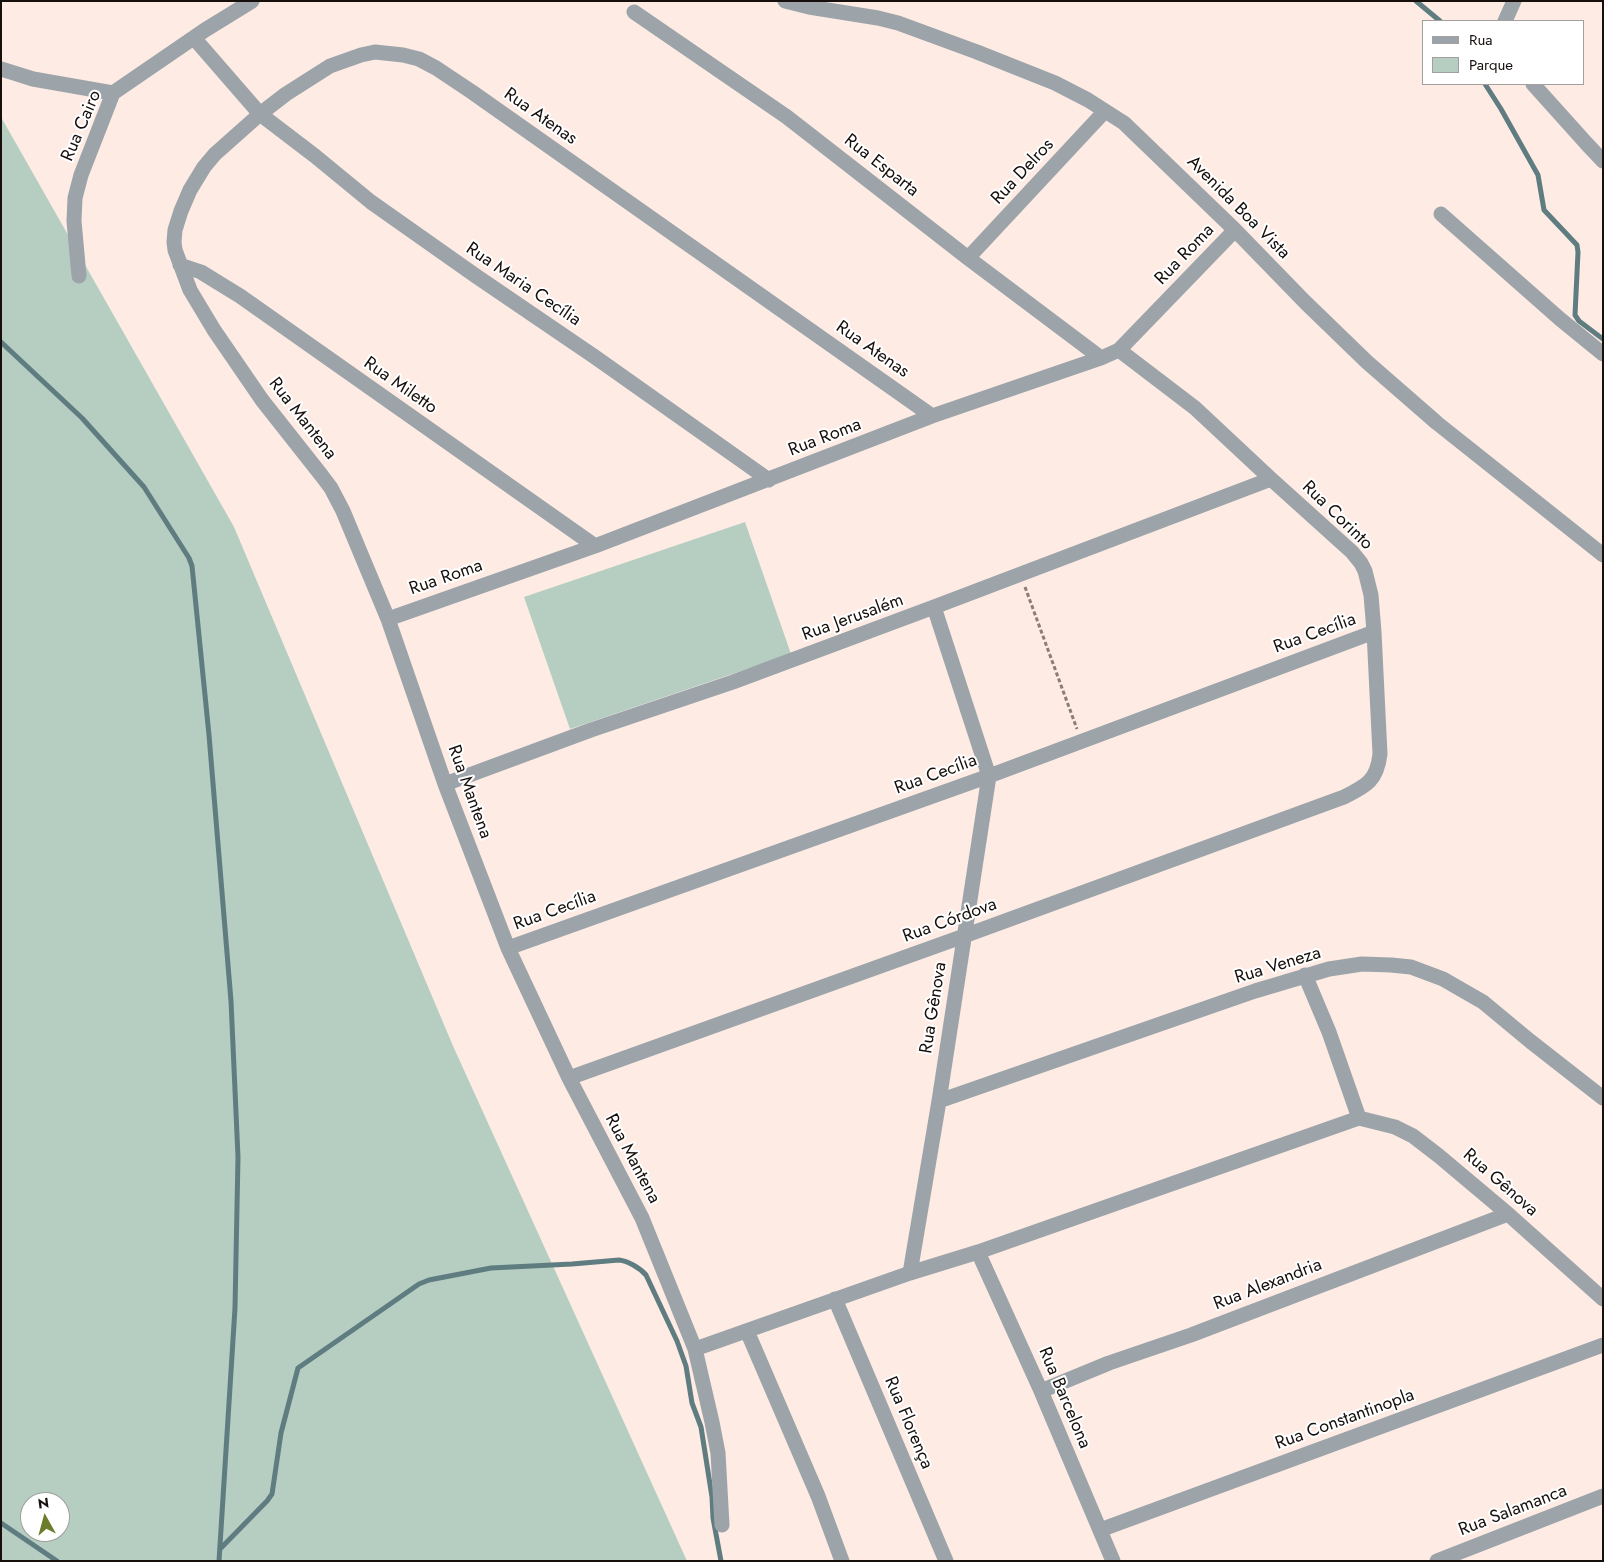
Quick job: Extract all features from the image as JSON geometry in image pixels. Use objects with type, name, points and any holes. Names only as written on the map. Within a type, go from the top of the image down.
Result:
[{"type":"street","name":"Rua Cairo","points":[[79,276],[74,221],[75,198],[81,176],[113,93],[252,1]]},
{"type":"street","name":"Avenida Boa Vista","points":[[785,1],[809,8],[878,18],[898,23],[1055,83],[1088,100],[1124,123],[1235,230],[1305,302],[1381,374],[1437,423],[1603,555]]},
{"type":"street","points":[[1505,20],[1514,1]]},
{"type":"street","name":"Rua Esparta","points":[[634,12],[787,117],[968,258],[1101,358]]},
{"type":"street","name":"Rua Maria Cecília","points":[[194,38],[260,114],[371,202],[769,480]]},
{"type":"street","name":"Rua Atenas","points":[[180,265],[175,250],[174,236],[181,211],[198,176],[215,154],[260,114],[308,79],[347,59],[386,52],[418,59],[436,68],[932,416]]},
{"type":"street","points":[[1,69],[33,79],[113,93]]},
{"type":"street","points":[[1534,85],[1603,161]]},
{"type":"street","name":"Rua Delros","points":[[968,258],[1105,111]]},
{"type":"street","points":[[1441,214],[1603,354]]},
{"type":"street","name":"Rua Roma","points":[[388,618],[595,546],[932,416],[1101,358],[1119,350],[1235,230]]},
{"type":"street","name":"Rua Miletto","points":[[180,265],[201,272],[240,296],[595,546]]},
{"type":"street","name":"Rua Mantena","points":[[180,265],[190,290],[214,330],[262,400],[331,488],[343,511],[388,618],[445,784],[508,948],[569,1078],[642,1218],[695,1349],[718,1453],[722,1524]]},
{"type":"street","name":"Rua Corinto","points":[[1119,350],[1195,408],[1270,479],[1352,552],[1361,563],[1371,595],[1380,754],[1377,771],[1372,780],[1362,788],[1344,797]]},
{"type":"street","name":"Rua Jerusalém","points":[[445,784],[591,730],[733,682],[1270,479]]},
{"type":"street","name":"Rua Gênova","points":[[910,1272],[939,1101],[989,776],[934,607]]},
{"type":"street","name":"Rua Cecília","points":[[508,948],[989,776],[1374,632]]},
{"type":"street","name":"Rua Córdova","points":[[569,1078],[1344,797]]},
{"type":"street","name":"Rua Veneza","points":[[939,1101],[1305,975],[1328,969],[1362,964],[1411,967],[1443,979],[1482,1002],[1603,1098]]},
{"type":"street","points":[[695,1349],[910,1272],[978,1252],[1359,1118],[1329,1032],[1305,975]]},
{"type":"street","name":"Rua Gênova","points":[[1359,1118],[1395,1127],[1413,1136],[1508,1214],[1603,1299]]},
{"type":"street","name":"Rua Alexandria","points":[[1042,1391],[1110,1363],[1210,1328],[1508,1214]]},
{"type":"street","name":"Rua Barcelona","points":[[978,1252],[1042,1391],[1113,1561]]},
{"type":"street","name":"Rua Florença","points":[[835,1299],[946,1561]]},
{"type":"street","points":[[747,1331],[818,1496],[842,1561]]},
{"type":"street","name":"Rua Constantinopla","points":[[1100,1530],[1603,1345]]},
{"type":"street","name":"Rua Salamanca","points":[[1437,1561],[1600,1502]]},
{"type":"path","points":[[1021,573],[1082,741]]},
{"type":"green space","points":[[1,117],[234,527],[453,1046],[687,1561],[1,1561]]},
{"type":"green space","points":[[745,522],[791,654],[570,729],[524,597]]},
{"type":"waterway","points":[[1416,1],[1439,20]]},
{"type":"waterway","points":[[1486,85],[1538,175],[1544,210],[1577,245],[1575,315],[1579,321],[1603,339]]},
{"type":"waterway","points":[[1,342],[82,418],[144,487],[189,558],[192,566],[209,735],[231,1001],[238,1157],[235,1308],[219,1561]]},
{"type":"waterway","points":[[220,1549],[272,1494],[281,1433],[298,1368],[419,1284],[429,1280],[491,1268],[619,1260],[634,1265],[646,1275],[677,1341],[686,1366],[692,1403],[701,1427],[712,1497],[713,1518],[721,1561]]},
{"type":"waterway","points":[[1,1523],[57,1561]]}]
